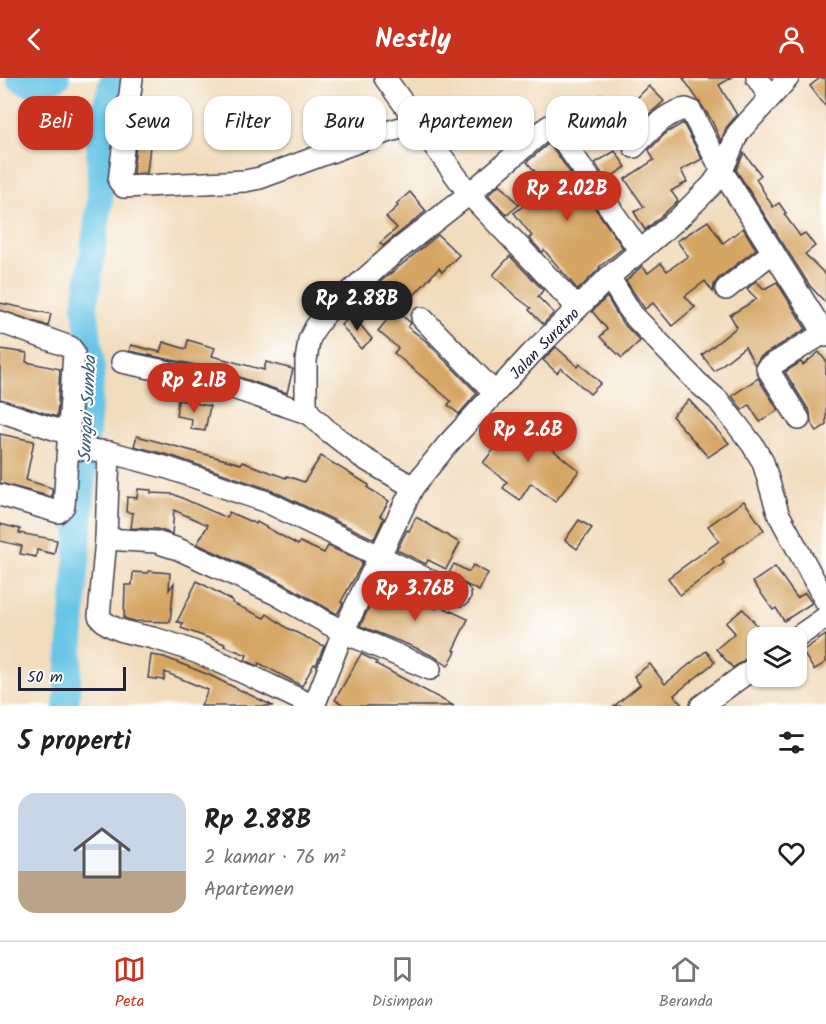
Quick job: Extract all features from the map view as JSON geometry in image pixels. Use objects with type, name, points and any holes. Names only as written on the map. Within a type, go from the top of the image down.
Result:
[{"type":"street","points":[[132,78],[119,181],[124,188],[245,181],[260,178],[374,135],[398,128]]},
{"type":"street","points":[[385,78],[398,96]]},
{"type":"street","points":[[757,78],[770,97]]},
{"type":"street","name":"Jalan Suratno","points":[[314,706],[343,632],[413,487],[440,453],[495,393],[578,308],[609,277],[679,218],[712,185],[722,171],[738,134],[788,78]]},
{"type":"street","points":[[648,133],[656,125],[680,110],[686,109],[693,114],[722,171],[825,335],[767,368],[799,419]]},
{"type":"street","points":[[310,414],[306,405],[306,361],[309,340],[326,313],[394,253],[551,125],[640,251]]},
{"type":"street","points":[[437,150],[469,194],[578,308]]},
{"type":"street","points":[[726,289],[773,252]]},
{"type":"street","points":[[609,277],[632,314],[729,412],[752,444],[763,462],[778,513],[826,602]]},
{"type":"street","points":[[422,318],[495,393]]},
{"type":"street","points":[[0,322],[70,347],[74,352],[70,444],[64,506],[58,512],[0,495]]},
{"type":"street","points":[[122,362],[212,381],[310,414],[363,458],[413,487]]},
{"type":"street","points":[[0,411],[70,444],[168,468],[267,502],[460,595]]},
{"type":"street","points":[[104,451],[106,539],[99,616],[101,619],[117,629],[181,646],[314,706]]},
{"type":"street","points":[[106,539],[156,542],[178,549],[276,594],[343,632],[430,669]]},
{"type":"street","points":[[807,630],[826,617]]},
{"type":"street","points":[[701,706],[747,673]]},
{"type":"building","points":[[683,78],[731,78],[719,85],[737,115],[726,128],[721,141],[711,119]]},
{"type":"building","points":[[820,78],[826,78],[826,107],[810,86]]},
{"type":"building","points":[[649,86],[664,101],[648,115],[648,96],[639,96]]},
{"type":"building","points":[[683,123],[702,159],[681,170],[687,182],[671,191],[678,201],[645,230],[634,212],[644,207],[625,179],[654,160],[649,150],[666,133]]},
{"type":"building","points":[[546,146],[546,150],[554,150],[623,248],[599,267],[578,290],[544,250],[542,252],[529,238],[532,236],[514,213],[548,187],[527,162]]},
{"type":"building","points":[[135,150],[150,150],[147,173],[133,174]]},
{"type":"building","points":[[615,151],[626,167],[606,180],[595,163]]},
{"type":"building","points":[[744,153],[761,175],[756,179],[773,207],[779,203],[800,236],[805,233],[815,246],[805,254],[826,275],[826,303],[810,286],[736,170]]},
{"type":"building","points":[[500,184],[519,205],[507,215],[488,195]]},
{"type":"building","points":[[410,192],[426,211],[383,246],[380,243],[397,228],[386,217]]},
{"type":"building","points":[[708,221],[723,243],[743,228],[756,249],[718,279],[713,292],[705,281],[685,296],[695,307],[672,326],[653,303],[645,309],[626,281],[642,266],[648,273],[661,263],[667,271],[688,256],[677,241]]},
{"type":"building","points":[[438,235],[459,255],[442,272],[439,268],[404,306],[379,283]]},
{"type":"building","points":[[510,256],[543,290],[538,297],[554,313],[543,324],[529,310],[531,308],[493,275]]},
{"type":"building","points":[[756,281],[764,289],[777,282],[806,329],[760,357],[755,365],[745,347],[714,371],[702,355],[737,327],[730,315],[757,299],[747,289]]},
{"type":"building","points":[[607,297],[621,321],[640,341],[622,358],[600,337],[607,329],[592,311]]},
{"type":"building","points":[[0,303],[51,314],[48,326],[0,310]]},
{"type":"building","points":[[395,310],[411,323],[408,327],[426,341],[477,393],[459,414],[448,405],[451,401],[394,353],[398,348],[378,331]]},
{"type":"building","points":[[353,316],[372,339],[361,349],[341,325]]},
{"type":"building","points":[[188,340],[215,348],[212,356],[264,370],[266,362],[293,369],[287,393],[215,369],[129,351],[131,345],[160,352],[163,342],[186,349]]},
{"type":"building","points":[[556,347],[578,367],[580,364],[601,383],[590,394],[561,368],[557,373],[543,360]]},
{"type":"building","points":[[0,349],[27,353],[26,362],[60,369],[57,417],[0,399]]},
{"type":"building","points":[[819,352],[826,361],[826,425],[817,431],[811,423],[810,412],[785,372],[801,362],[803,365]]},
{"type":"building","points":[[758,378],[778,410],[760,422],[749,405],[742,410],[732,396]]},
{"type":"building","points":[[178,400],[210,406],[205,431],[191,429],[192,419],[176,416]]},
{"type":"building","points":[[689,400],[729,443],[708,457],[672,416]]},
{"type":"building","points":[[504,417],[524,432],[526,428],[579,471],[555,502],[531,483],[520,500],[503,488],[507,482],[483,463],[499,443],[490,436]]},
{"type":"building","points":[[0,434],[34,441],[26,480],[52,488],[52,497],[0,483]]},
{"type":"building","points":[[137,436],[241,464],[242,462],[304,482],[321,456],[369,485],[368,488],[389,501],[380,516],[384,518],[374,539],[271,490],[172,456],[134,446]]},
{"type":"building","points":[[138,489],[151,490],[151,493],[173,494],[227,518],[229,512],[256,524],[257,522],[298,545],[300,542],[324,553],[328,546],[363,562],[337,614],[281,582],[197,544],[208,525],[174,510],[172,534],[157,529],[131,528],[133,513],[126,512],[127,497],[137,498]]},
{"type":"building","points":[[744,501],[764,530],[722,559],[724,563],[680,595],[668,578],[719,541],[708,526]]},
{"type":"building","points":[[416,517],[460,543],[446,569],[428,560],[426,564],[397,550]]},
{"type":"building","points":[[579,520],[592,528],[577,549],[565,540]]},
{"type":"building","points":[[0,524],[20,529],[19,533],[57,540],[54,554],[37,550],[36,557],[20,554],[22,546],[0,541]]},
{"type":"building","points":[[454,564],[469,572],[473,565],[488,573],[479,591],[448,575]]},
{"type":"building","points":[[775,567],[797,598],[805,593],[812,603],[784,621],[776,608],[773,610],[753,582]]},
{"type":"building","points":[[148,571],[170,573],[169,590],[174,583],[170,622],[135,621],[124,618],[125,585],[132,585],[133,572],[148,573]]},
{"type":"building","points":[[388,577],[404,585],[401,591],[436,609],[438,605],[468,619],[448,666],[414,647],[360,626],[371,604],[375,606]]},
{"type":"building","points":[[197,581],[233,601],[232,603],[264,618],[267,614],[287,628],[324,646],[316,665],[314,664],[302,686],[259,663],[258,666],[245,660],[247,655],[224,646],[225,644],[181,628],[183,623],[177,622]]},
{"type":"building","points":[[743,609],[759,627],[747,627],[747,658],[733,668],[716,649],[735,633],[726,623]]},
{"type":"building","points":[[826,635],[826,662],[814,670],[807,659],[807,648]]},
{"type":"building","points":[[706,651],[715,662],[674,695],[683,706],[614,706],[640,685],[634,676],[650,664],[665,684]]},
{"type":"building","points":[[361,654],[454,706],[346,706],[335,700]]},
{"type":"building","points":[[151,655],[164,657],[209,675],[273,706],[201,706],[208,690],[165,672],[164,680],[148,678]]},
{"type":"waterway","points":[[19,78],[38,84],[57,78]]},
{"type":"waterway","name":"Sungai Sumba","points":[[66,706],[92,366],[85,306],[100,200],[99,130],[113,78]]}]
